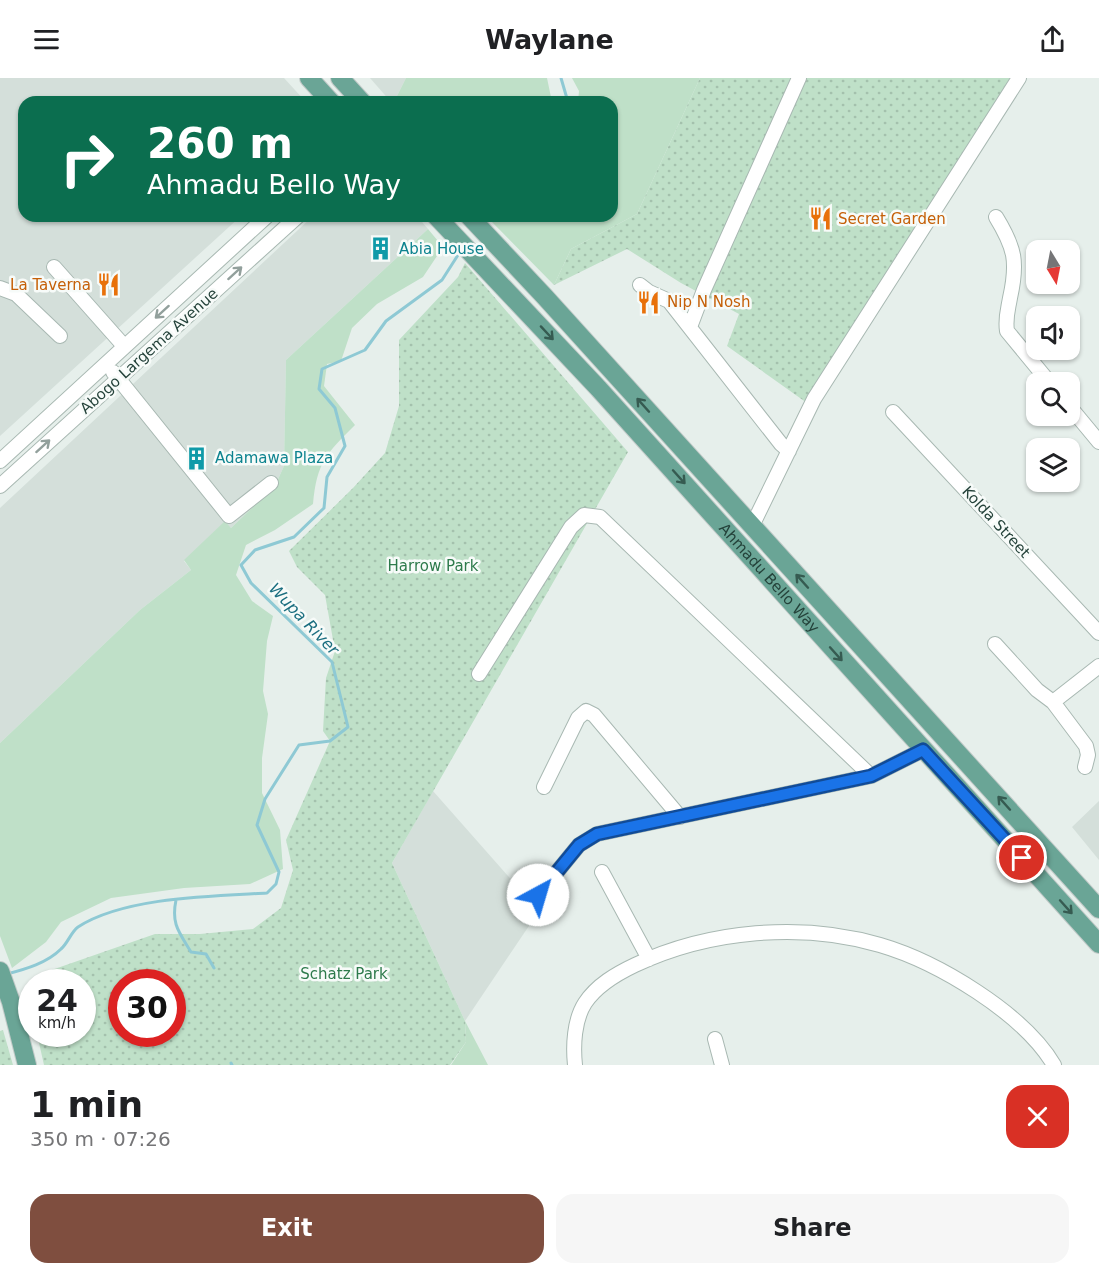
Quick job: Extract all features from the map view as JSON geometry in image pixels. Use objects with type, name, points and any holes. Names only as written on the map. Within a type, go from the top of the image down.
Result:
[{"type":"main road","points":[[309,78],[326,96]]},
{"type":"main road","points":[[340,78],[356,96]]},
{"type":"main road","name":"Ahmadu Bello Way","points":[[442,222],[741,545],[1099,944]]},
{"type":"main road","name":"Ahmadu Bello Way","points":[[475,222],[1099,909]]},
{"type":"main road","points":[[0,971],[23,1042],[27,1065]]},
{"type":"street","points":[[690,327],[704,290],[799,78]]},
{"type":"street","points":[[752,526],[814,399],[1019,78]]},
{"type":"street","points":[[996,217],[1010,240],[1015,259],[1014,278],[1005,320],[1007,330],[1041,372]]},
{"type":"street","name":"Abogo Largema Avenue","points":[[0,461],[260,222]]},
{"type":"street","name":"Abogo Largema Avenue","points":[[0,486],[291,222]]},
{"type":"street","points":[[54,267],[124,346]]},
{"type":"street","points":[[640,285],[669,301],[781,444],[789,451]]},
{"type":"street","points":[[0,288],[16,294],[60,336]]},
{"type":"street","points":[[106,364],[229,516],[271,483]]},
{"type":"street","name":"Kolda Street","points":[[893,412],[1099,633]]},
{"type":"street","points":[[1080,419],[1099,442]]},
{"type":"street","points":[[479,674],[571,527],[584,515],[600,517],[864,778]]},
{"type":"street","points":[[995,644],[1037,690],[1053,702],[1086,746],[1085,767]]},
{"type":"street","points":[[1053,702],[1099,666]]},
{"type":"street","points":[[544,787],[578,717],[586,711],[594,715],[680,817]]},
{"type":"street","points":[[538,895],[579,845],[597,834],[864,778],[923,750]]},
{"type":"street","points":[[602,872],[649,959]]},
{"type":"street","points":[[575,1065],[574,1044],[577,1024],[584,1004],[599,986],[620,972],[649,959],[713,939],[753,934],[801,932],[838,936],[879,945],[913,956],[983,995],[1017,1024],[1054,1065]]},
{"type":"street","points":[[715,1040],[722,1065]]},
{"type":"shaded area","points":[[0,78],[284,78],[300,96],[18,96],[18,222],[234,222],[0,436]]},
{"type":"shaded area","points":[[370,78],[406,78],[397,96],[386,96]]},
{"type":"shaded area","points":[[307,222],[422,222],[428,229],[286,360],[284,466],[275,486],[231,528],[225,522],[184,561],[191,570],[140,610],[0,743],[0,508]]},
{"type":"shaded area","points":[[433,791],[539,911],[465,1021],[392,863]]},
{"type":"shaded area","points":[[1099,801],[1099,860],[1072,827]]},
{"type":"green space","points":[[406,78],[547,78],[551,96],[397,96]]},
{"type":"green space","points":[[572,78],[700,78],[637,214],[571,249],[554,285],[492,222],[618,222],[618,96],[579,96],[579,91]]},
{"type":"green space","points":[[700,78],[1010,78],[807,403],[727,346],[739,314],[681,283],[627,249],[554,285],[571,249],[637,214]]},
{"type":"green space","points":[[428,229],[443,247],[423,277],[377,304],[352,328],[341,361],[327,364],[324,386],[355,425],[330,452],[320,468],[313,504],[275,530],[246,545],[236,575],[252,601],[273,616],[267,641],[263,691],[268,714],[262,758],[262,793],[280,830],[283,869],[250,884],[184,888],[111,898],[61,922],[46,942],[12,968],[0,936],[0,743],[140,610],[191,570],[184,560],[225,521],[231,528],[275,486],[284,466],[286,360]]},
{"type":"green space","name":"Harrow Park","points":[[465,263],[628,452],[392,863],[465,1021],[466,1042],[450,1065],[44,1065],[40,1047],[96,1047],[96,969],[54,969],[155,934],[200,934],[253,929],[281,908],[293,870],[286,840],[330,741],[323,731],[326,678],[335,651],[325,595],[297,567],[289,551],[385,453],[399,406],[399,340],[458,277]]},
{"type":"green space","points":[[465,1021],[488,1065],[451,1065],[466,1042]]},
{"type":"green space","points":[[3,1030],[13,1065],[0,1065],[0,1031]]},
{"type":"waterway","name":"Wupa River","points":[[561,78],[566,96]]},
{"type":"waterway","name":"Wupa River","points":[[7,974],[43,962],[63,947],[78,927],[119,909],[170,900],[267,893],[276,884],[279,872],[257,825],[265,799],[299,745],[330,741],[348,727],[332,662],[251,583],[241,565],[255,550],[294,537],[324,508],[327,477],[345,446],[335,408],[319,389],[322,369],[365,350],[386,321],[442,280],[458,255]]},
{"type":"waterway","points":[[176,900],[175,922],[180,933],[191,952],[206,954],[214,968]]},
{"type":"place","name":"Secret Garden","points":[[820,219]]},
{"type":"place","name":"Abia House","points":[[381,249]]},
{"type":"place","name":"La Taverna","points":[[109,285]]},
{"type":"place","name":"Nip N Nosh","points":[[649,302]]},
{"type":"place","name":"Adamawa Plaza","points":[[197,458]]},
{"type":"route","points":[[538,895],[579,845],[597,834],[871,776],[923,750],[1022,858]]},
{"type":"park label","name":"Schatz Park","points":[[344,974]]}]
